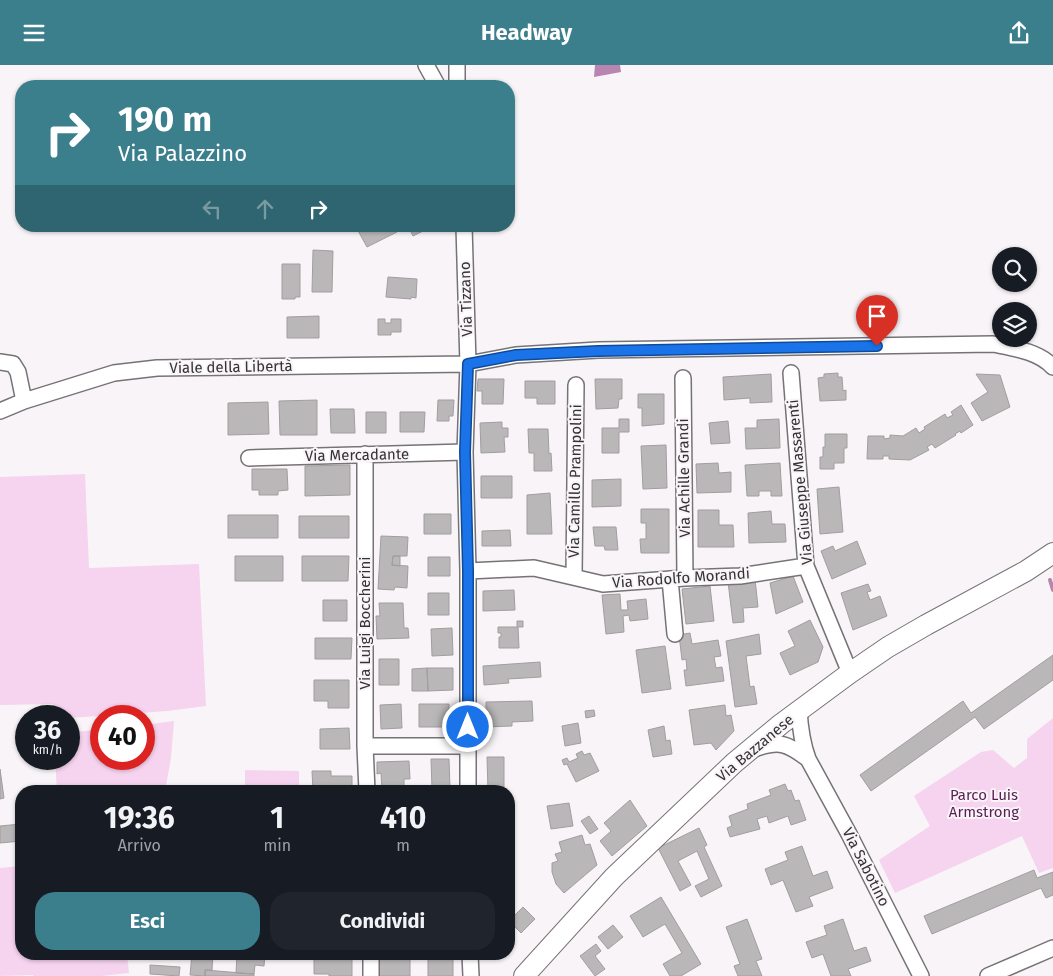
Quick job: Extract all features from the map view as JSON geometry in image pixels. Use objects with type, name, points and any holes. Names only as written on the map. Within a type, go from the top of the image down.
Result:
[{"type":"main road","name":"Via Bazzanese","points":[[524,976],[614,877],[734,763],[799,710],[888,647],[1026,571],[1053,553]]},
{"type":"main road","name":"Via Bazzanese","points":[[1026,571],[1053,563]]},
{"type":"street","points":[[426,65],[434,80]]},
{"type":"street","points":[[457,65],[457,80]]},
{"type":"street","name":"Via Tizzano","points":[[464,232],[468,364],[465,452],[468,571],[468,785]]},
{"type":"street","name":"Viale della Libertà","points":[[0,411],[24,401],[114,373],[158,368],[468,364],[516,355],[598,351],[993,344],[1019,349],[1047,361],[1053,367]]},
{"type":"street","points":[[0,362],[12,365],[18,372],[24,401]]},
{"type":"street","name":"Via Giuseppe Massarenti","points":[[791,373],[806,566],[850,673]]},
{"type":"street","name":"Via Achille Grandi","points":[[676,634],[683,378]]},
{"type":"street","name":"Via Camillo Prampolini","points":[[574,577],[576,385]]},
{"type":"street","name":"Via Mercadante","points":[[249,458],[465,452]]},
{"type":"street","name":"Via Luigi Boccherini","points":[[365,454],[366,785]]},
{"type":"street","name":"Via Rodolfo Morandi","points":[[468,571],[534,567],[603,584],[740,575],[806,566]]},
{"type":"street","points":[[799,710],[804,756]]},
{"type":"street","points":[[782,724],[804,756]]},
{"type":"street","points":[[748,751],[768,744],[780,744],[789,746],[804,756]]},
{"type":"street","points":[[365,746],[468,746]]},
{"type":"street","name":"Via Sabotino","points":[[804,756],[849,834],[921,976]]},
{"type":"street","points":[[988,976],[1053,948]]},
{"type":"street","points":[[370,960],[371,976]]},
{"type":"street","points":[[470,960],[470,976]]},
{"type":"green space","points":[[85,474],[89,568],[199,564],[206,706],[155,712],[155,705],[90,705],[90,716],[80,717],[80,705],[0,705],[0,477]]},
{"type":"green space","name":"Parco Luis Armstrong","points":[[1053,718],[1053,868],[1039,873],[1022,836],[895,893],[879,860],[930,826],[914,796],[981,752],[993,750],[1014,768],[1027,758],[1027,739]]},
{"type":"green space","points":[[174,721],[171,758],[166,785],[57,785],[56,770],[80,770],[80,732],[90,730],[90,770],[155,770],[155,724]]},
{"type":"green space","points":[[245,770],[299,771],[299,785],[245,785]]},
{"type":"green space","points":[[15,867],[15,960],[128,960],[129,973],[101,976],[0,976],[0,868]]},
{"type":"shaded area","points":[[595,65],[620,65],[621,72],[594,77]]},
{"type":"building","points":[[359,232],[397,232],[367,247]]},
{"type":"building","points":[[411,232],[421,232],[413,236]]},
{"type":"building","points":[[313,250],[333,251],[332,292],[312,292]]},
{"type":"building","points":[[282,264],[300,264],[300,297],[282,299]]},
{"type":"building","points":[[388,277],[417,279],[416,298],[386,297]]},
{"type":"building","points":[[319,316],[319,338],[287,338],[287,317]]},
{"type":"building","points":[[378,319],[385,319],[385,323],[391,323],[391,319],[401,319],[401,332],[391,332],[391,335],[378,335]]},
{"type":"building","points":[[838,373],[838,377],[842,377],[843,391],[846,390],[846,400],[820,401],[818,378],[824,377],[824,374]]},
{"type":"building","points":[[771,374],[772,402],[750,403],[750,398],[724,400],[723,377]]},
{"type":"building","points":[[976,374],[1000,375],[1010,407],[982,421],[971,403],[988,392]]},
{"type":"building","points":[[478,379],[504,379],[503,404],[482,404],[482,391],[477,391]]},
{"type":"building","points":[[595,379],[622,379],[622,399],[619,399],[618,408],[596,409]]},
{"type":"building","points":[[525,381],[555,381],[555,404],[537,404],[537,398],[525,398]]},
{"type":"building","points":[[638,394],[664,394],[664,424],[642,426],[642,408],[638,408]]},
{"type":"building","points":[[317,400],[317,435],[280,435],[279,401]]},
{"type":"building","points":[[438,400],[454,400],[453,416],[449,416],[449,421],[437,421]]},
{"type":"building","points":[[268,402],[269,434],[228,435],[228,403]]},
{"type":"building","points":[[961,405],[973,425],[961,433],[960,431],[955,434],[935,448],[932,444],[927,447],[929,450],[910,460],[889,459],[889,456],[883,456],[883,459],[867,459],[868,436],[884,436],[884,439],[890,438],[890,435],[903,436],[916,428],[919,433],[925,429],[924,427],[945,414],[947,418],[953,415],[951,412]]},
{"type":"building","points":[[330,409],[354,409],[355,433],[331,433]]},
{"type":"building","points":[[366,412],[386,412],[386,433],[366,433]]},
{"type":"building","points":[[400,412],[425,412],[424,432],[400,432]]},
{"type":"building","points":[[619,419],[629,419],[629,432],[619,432],[619,453],[602,453],[602,428],[619,428]]},
{"type":"building","points":[[779,419],[780,448],[746,449],[745,428],[757,428],[757,420]]},
{"type":"building","points":[[728,421],[730,443],[711,444],[709,423]]},
{"type":"building","points":[[502,422],[502,428],[508,428],[508,437],[504,437],[505,452],[481,453],[480,423]]},
{"type":"building","points":[[528,429],[548,429],[552,471],[534,471],[534,453],[529,453]]},
{"type":"building","points":[[825,434],[847,434],[847,448],[844,448],[844,463],[834,463],[834,469],[820,469],[820,457],[823,457],[823,447],[825,447]]},
{"type":"building","points":[[666,445],[667,488],[643,489],[641,446]]},
{"type":"building","points":[[718,463],[719,473],[731,472],[731,492],[697,493],[696,464]]},
{"type":"building","points":[[780,463],[782,496],[771,496],[771,491],[759,491],[759,496],[747,496],[745,465]]},
{"type":"building","points":[[350,465],[350,495],[305,496],[305,466]]},
{"type":"building","points":[[252,469],[287,469],[288,490],[278,491],[278,495],[259,495],[259,490],[252,490]]},
{"type":"building","points":[[481,476],[512,476],[512,498],[481,498]]},
{"type":"building","points":[[621,479],[621,506],[592,507],[592,480]]},
{"type":"building","points":[[839,487],[843,532],[820,534],[817,489]]},
{"type":"building","points":[[550,493],[552,534],[527,534],[527,495]]},
{"type":"building","points":[[641,509],[669,509],[669,553],[641,553],[640,539],[646,539],[646,523],[641,523]]},
{"type":"building","points":[[698,510],[719,510],[719,525],[733,525],[734,547],[698,547]]},
{"type":"building","points":[[771,511],[772,524],[785,524],[786,542],[749,543],[748,513]]},
{"type":"building","points":[[424,514],[451,514],[451,534],[424,534]]},
{"type":"building","points":[[228,515],[278,515],[278,538],[228,538]]},
{"type":"building","points":[[299,516],[349,516],[349,538],[299,538]]},
{"type":"building","points":[[593,527],[616,527],[618,550],[605,550],[604,546],[595,546]]},
{"type":"building","points":[[510,530],[511,546],[482,546],[482,531]]},
{"type":"building","points":[[381,536],[408,537],[407,556],[393,556],[392,565],[408,566],[407,588],[395,587],[394,590],[378,589]]},
{"type":"building","points":[[857,541],[866,564],[832,579],[821,551],[833,546],[835,551]]},
{"type":"building","points":[[235,556],[283,556],[283,581],[235,581]]},
{"type":"building","points":[[302,556],[349,556],[348,581],[302,581]]},
{"type":"building","points":[[393,556],[400,556],[400,566],[392,565]]},
{"type":"building","points":[[428,557],[450,557],[450,576],[428,576]]},
{"type":"building","points":[[793,576],[803,602],[776,614],[770,583]]},
{"type":"building","points":[[755,579],[758,607],[743,608],[744,622],[733,623],[728,582]]},
{"type":"building","points":[[868,584],[871,591],[867,592],[870,600],[880,596],[887,616],[853,630],[841,593]]},
{"type":"building","points":[[710,586],[714,621],[686,624],[682,589]]},
{"type":"building","points":[[514,590],[515,610],[483,611],[483,591]]},
{"type":"building","points":[[428,593],[449,593],[449,615],[428,615]]},
{"type":"building","points":[[620,594],[621,610],[628,610],[627,601],[646,599],[648,619],[630,621],[629,615],[623,616],[624,632],[606,634],[602,595]]},
{"type":"building","points":[[323,600],[347,600],[347,621],[323,621]]},
{"type":"building","points":[[379,603],[403,603],[404,628],[408,628],[409,638],[377,639],[376,616],[380,616]]},
{"type":"building","points":[[810,620],[823,647],[818,662],[790,675],[780,653],[795,646],[788,631]]},
{"type":"building","points":[[517,621],[523,621],[523,627],[518,627],[519,648],[499,648],[501,633],[498,633],[498,627],[517,627]]},
{"type":"building","points":[[452,628],[453,655],[432,656],[431,629]]},
{"type":"building","points":[[690,633],[692,644],[718,640],[721,656],[714,657],[716,668],[722,667],[724,681],[686,686],[684,670],[687,670],[686,659],[682,660],[679,635]]},
{"type":"building","points":[[759,634],[761,654],[746,656],[750,687],[754,686],[757,704],[735,707],[726,641]]},
{"type":"building","points":[[315,638],[352,638],[351,659],[315,659]]},
{"type":"building","points":[[665,646],[671,689],[642,693],[636,650]]},
{"type":"building","points":[[1053,655],[1053,680],[984,729],[975,717],[871,791],[860,775],[963,701],[971,713]]},
{"type":"building","points":[[379,659],[399,659],[399,685],[379,685]]},
{"type":"building","points":[[540,662],[541,677],[508,679],[509,683],[484,685],[483,666]]},
{"type":"building","points":[[427,668],[428,691],[412,691],[412,669]]},
{"type":"building","points":[[427,668],[453,668],[453,690],[428,691]]},
{"type":"building","points":[[314,680],[349,680],[349,708],[328,708],[328,701],[314,701]]},
{"type":"building","points":[[532,701],[533,721],[512,722],[512,726],[486,727],[486,702]]},
{"type":"building","points":[[401,704],[402,728],[381,729],[380,705]]},
{"type":"building","points":[[419,704],[449,704],[452,727],[419,727]]},
{"type":"building","points":[[725,705],[726,716],[731,715],[734,731],[716,750],[711,743],[694,745],[689,710]]},
{"type":"building","points":[[594,710],[595,716],[586,718],[585,711]]},
{"type":"building","points":[[578,723],[581,743],[565,746],[562,726]]},
{"type":"building","points":[[664,726],[666,741],[670,740],[672,754],[653,757],[648,730]]},
{"type":"building","points":[[349,728],[350,749],[320,749],[320,729]]},
{"type":"building","points":[[582,751],[584,755],[590,753],[599,771],[576,782],[567,764],[564,765],[562,760],[567,758],[569,762],[578,758],[576,754]]},
{"type":"building","points":[[487,757],[504,757],[504,785],[488,785]]},
{"type":"building","points":[[431,759],[449,759],[450,785],[432,785]]},
{"type":"building","points":[[409,761],[410,779],[404,779],[404,785],[382,785],[381,773],[377,774],[377,762]]},
{"type":"building","points":[[0,769],[4,798],[0,799]]},
{"type":"building","points":[[312,771],[331,771],[331,776],[352,776],[352,785],[313,785]]},
{"type":"building","points":[[785,784],[788,791],[791,790],[795,801],[799,800],[806,820],[791,825],[788,816],[769,823],[767,816],[757,819],[760,829],[730,837],[727,828],[732,826],[729,816],[748,809],[747,804],[771,795],[769,790]]},
{"type":"building","points":[[630,800],[647,826],[612,856],[600,841],[611,831],[604,823]]},
{"type":"building","points":[[569,803],[573,826],[551,829],[547,806]]},
{"type":"building","points":[[589,816],[598,829],[590,834],[581,821]]},
{"type":"building","points":[[15,825],[15,842],[0,843],[0,826]]},
{"type":"building","points":[[699,828],[707,845],[704,847],[722,886],[701,897],[695,886],[709,879],[697,851],[678,861],[691,885],[680,891],[658,848]]},
{"type":"building","points":[[582,835],[585,845],[590,844],[597,865],[564,893],[556,884],[552,872],[552,863],[558,861],[555,854],[562,852],[559,842]]},
{"type":"building","points":[[802,846],[813,876],[827,871],[833,888],[809,897],[813,906],[796,912],[783,880],[771,885],[765,869],[788,860],[785,852]]},
{"type":"building","points":[[1034,870],[1037,878],[1053,872],[1053,895],[1046,898],[1041,888],[932,934],[924,916]]},
{"type":"building","points":[[661,897],[701,964],[681,976],[670,976],[663,964],[682,953],[665,924],[643,937],[630,916]]},
{"type":"building","points":[[523,907],[535,919],[521,933],[515,927],[515,915]]},
{"type":"building","points":[[747,919],[762,959],[756,961],[762,976],[738,976],[734,966],[740,964],[726,927]]},
{"type":"building","points":[[843,919],[854,951],[866,947],[871,961],[848,969],[851,976],[831,976],[823,954],[812,958],[806,942],[827,935],[824,926]]},
{"type":"building","points":[[613,925],[623,937],[608,949],[598,937]]},
{"type":"building","points":[[596,944],[601,951],[595,956],[605,969],[595,976],[580,956]]},
{"type":"building","points":[[191,960],[213,960],[212,970],[205,970],[205,976],[190,975]]},
{"type":"building","points":[[237,960],[264,960],[264,966],[255,965],[254,974],[236,973]]},
{"type":"building","points":[[314,960],[352,960],[352,976],[314,974]]},
{"type":"building","points":[[379,960],[410,960],[410,976],[379,976]]},
{"type":"building","points":[[428,960],[453,960],[453,976],[428,976]]},
{"type":"building","points":[[150,965],[180,967],[179,976],[150,974]]},
{"type":"building","points":[[205,970],[254,974],[254,976],[205,976]]},
{"type":"waterway","points":[[1050,580],[1053,590]]},
{"type":"route","points":[[468,727],[468,571],[465,452],[468,364],[516,355],[598,351],[877,346]]}]
